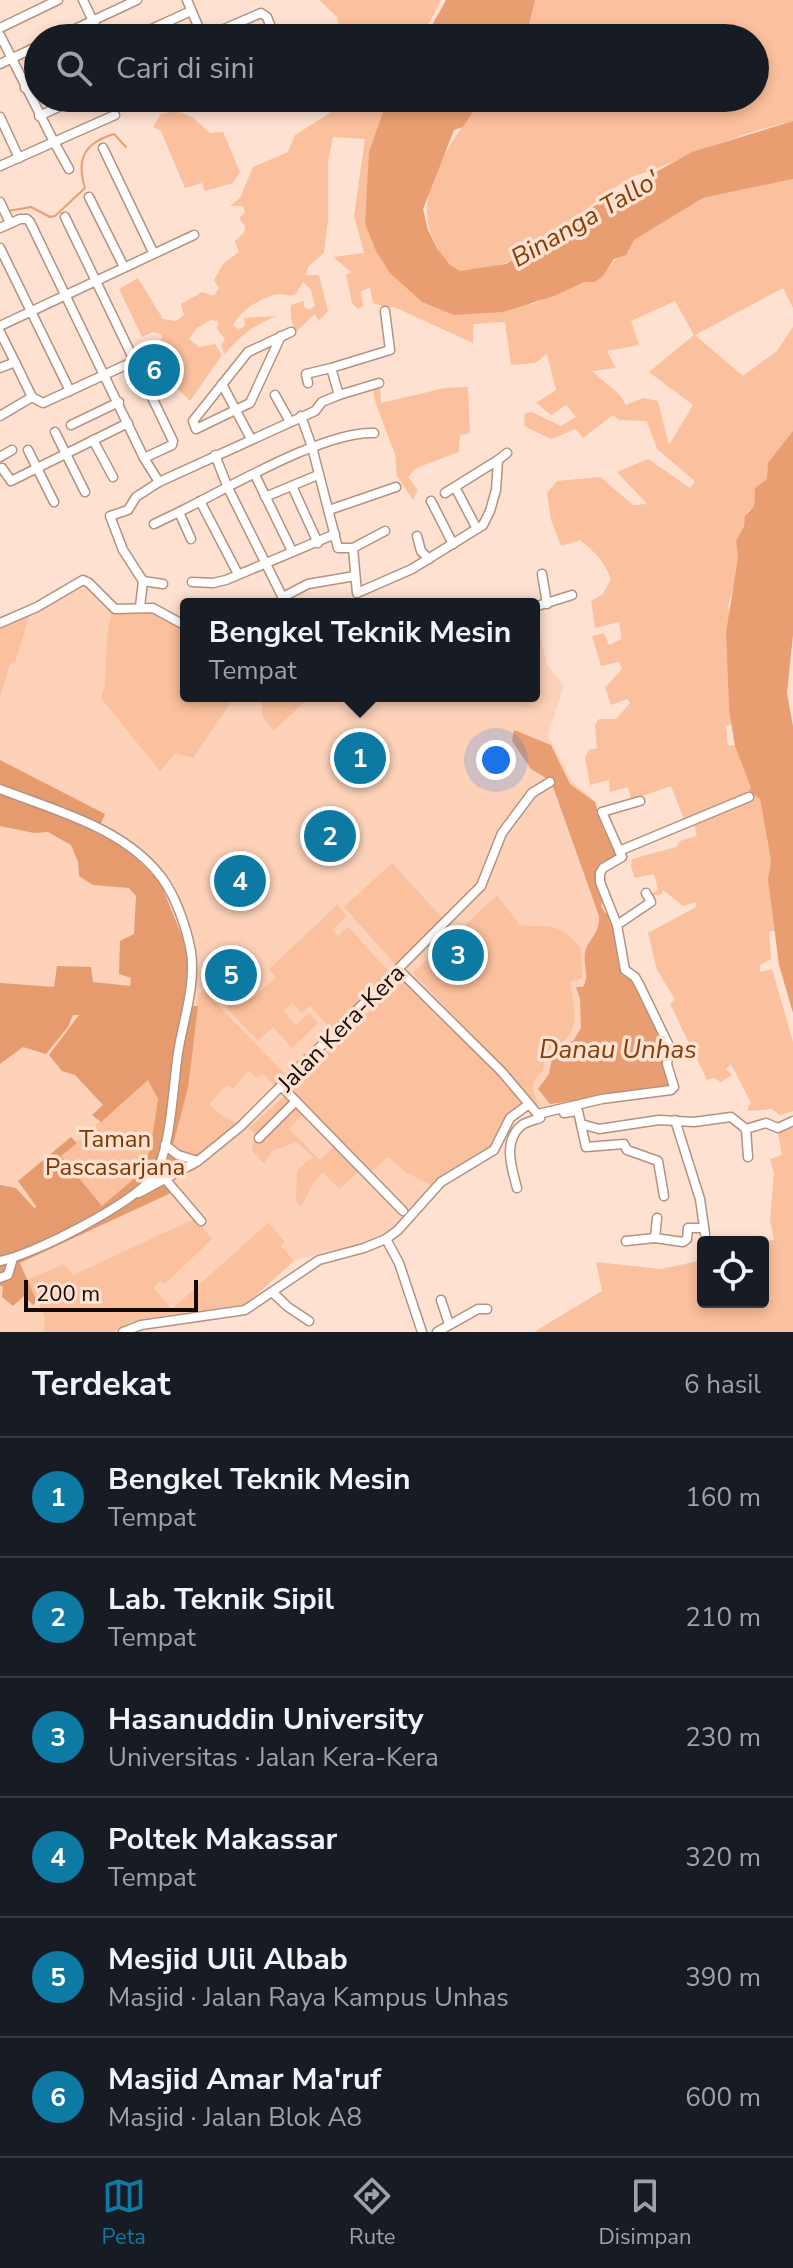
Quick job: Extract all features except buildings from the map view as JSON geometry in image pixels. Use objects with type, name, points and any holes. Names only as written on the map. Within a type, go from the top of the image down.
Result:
[{"type":"street","points":[[0,28],[58,0]]},
{"type":"street","points":[[83,0],[94,24]]},
{"type":"street","points":[[86,24],[137,0]]},
{"type":"street","points":[[187,0],[197,24]]},
{"type":"street","points":[[163,24],[191,11]]},
{"type":"street","points":[[235,24],[261,13],[270,24]]},
{"type":"street","points":[[0,35],[24,86]]},
{"type":"street","points":[[0,64],[24,53]]},
{"type":"street","points":[[37,112],[69,169]]},
{"type":"street","points":[[39,116],[48,112]]},
{"type":"street","points":[[0,166],[115,115]]},
{"type":"street","points":[[0,117],[19,158]]},
{"type":"street","points":[[103,148],[153,252]]},
{"type":"street","points":[[89,197],[124,267]]},
{"type":"street","points":[[0,202],[10,223]]},
{"type":"street","points":[[65,217],[174,443],[144,458]]},
{"type":"street","points":[[0,228],[27,219],[144,458],[159,482]]},
{"type":"street","points":[[0,326],[194,235]]},
{"type":"street","points":[[0,248],[70,391]]},
{"type":"street","points":[[305,373],[388,352],[385,311]]},
{"type":"street","points":[[0,332],[32,397],[43,403],[152,353]]},
{"type":"street","points":[[281,336],[250,403],[196,429],[193,421],[224,388],[250,350],[256,346],[281,336],[291,332]]},
{"type":"street","points":[[256,346],[274,354]]},
{"type":"street","points":[[0,368],[15,362]]},
{"type":"street","points":[[331,368],[339,395]]},
{"type":"street","points":[[140,607],[143,581],[123,550],[110,517],[127,510],[136,497],[159,482],[289,420],[315,411],[321,403],[379,383]]},
{"type":"street","points":[[224,388],[251,439]]},
{"type":"street","points":[[275,395],[289,420]]},
{"type":"street","points":[[0,416],[32,397]]},
{"type":"street","points":[[71,425],[119,402]]},
{"type":"street","points":[[204,407],[211,423]]},
{"type":"street","points":[[301,416],[338,548],[353,548],[385,531]]},
{"type":"street","points":[[2,468],[11,481],[128,423]]},
{"type":"street","points":[[55,432],[85,492]]},
{"type":"street","points":[[154,524],[312,447],[359,433],[374,433]]},
{"type":"street","points":[[93,440],[113,477]]},
{"type":"street","points":[[0,457],[12,450]]},
{"type":"street","points":[[28,450],[54,502]]},
{"type":"street","points":[[445,493],[507,453]]},
{"type":"street","points":[[215,455],[282,598]]},
{"type":"street","points":[[357,593],[429,559],[487,520],[496,490],[498,460]]},
{"type":"street","points":[[255,475],[292,551]]},
{"type":"street","points":[[265,497],[318,475]]},
{"type":"street","points":[[292,486],[318,543]]},
{"type":"street","points":[[329,510],[396,487]]},
{"type":"street","points":[[455,487],[477,529]]},
{"type":"street","points":[[200,501],[238,574]]},
{"type":"street","points":[[431,501],[453,544]]},
{"type":"street","points":[[179,512],[191,539]]},
{"type":"street","points":[[192,582],[218,582],[335,534]]},
{"type":"street","points":[[417,536],[421,551],[429,559]]},
{"type":"street","points":[[353,548],[357,598]]},
{"type":"street","points":[[542,574],[547,604]]},
{"type":"street","points":[[288,598],[308,584],[355,576]]},
{"type":"street","points":[[0,623],[37,607],[83,580],[115,609],[153,608],[180,623]]},
{"type":"street","points":[[143,581],[163,584]]},
{"type":"street","points":[[540,606],[572,595]]},
{"type":"street","name":"Jalan Kera-Kera","points":[[0,1261],[13,1258],[198,1161],[282,1087],[481,886],[502,833],[530,795],[550,782]]},
{"type":"street","points":[[0,789],[122,840],[145,859],[168,888],[187,938],[192,968],[165,1145],[156,1174],[135,1195]]},
{"type":"street","points":[[619,851],[749,797]]},
{"type":"street","points":[[123,1332],[141,1325],[245,1310],[276,1296],[319,1260],[388,1243],[441,1182],[492,1153],[510,1118],[674,1087],[667,1064],[670,1048],[635,977],[625,970],[617,925],[600,878],[603,868],[621,859],[602,812],[640,801]]},
{"type":"street","points":[[617,925],[651,902],[646,893]]},
{"type":"street","points":[[399,970],[502,1072],[535,1111]]},
{"type":"street","points":[[282,1087],[403,1211]]},
{"type":"street","points":[[259,1138],[296,1101]]},
{"type":"street","points":[[517,1188],[510,1160],[512,1140],[522,1125],[535,1111],[577,1110],[586,1147],[624,1144],[627,1150],[656,1160],[664,1196]]},
{"type":"street","points":[[581,1124],[599,1129],[675,1120],[701,1121],[724,1116],[736,1119],[746,1129],[748,1157]]},
{"type":"street","points":[[626,1241],[655,1238],[683,1242],[687,1239],[688,1228],[705,1231],[700,1199],[675,1120]]},
{"type":"street","points":[[746,1129],[766,1123],[778,1128],[793,1121]]},
{"type":"street","points":[[165,1145],[178,1155],[198,1161]]},
{"type":"street","points":[[166,1180],[201,1221]]},
{"type":"street","points":[[655,1238],[657,1218]]},
{"type":"street","points":[[388,1243],[399,1263],[422,1332]]},
{"type":"street","points":[[0,1278],[8,1275],[13,1258]]},
{"type":"street","points":[[276,1296],[309,1321]]},
{"type":"street","points":[[441,1300],[449,1324]]},
{"type":"street","points":[[437,1332],[478,1309],[487,1309]]},
{"type":"shaded area","points":[[84,583],[112,610],[180,628],[180,702],[540,702],[540,633],[547,665],[564,686],[548,735],[572,781],[597,803],[603,825],[620,856],[601,874],[621,927],[626,969],[640,980],[650,997],[672,1049],[671,1065],[680,1091],[540,1109],[529,1098],[504,1118],[490,1150],[438,1177],[391,1230],[377,1240],[355,1248],[327,1251],[294,1261],[246,1304],[147,1318],[130,1322],[114,1332],[0,1332],[0,628],[45,608]]},
{"type":"shaded area","points":[[0,760],[105,814],[97,833],[134,856],[160,882],[182,936],[188,960],[184,1006],[198,1006],[188,1088],[173,1145],[181,1153],[195,1155],[210,1146],[215,1153],[196,1169],[174,1179],[173,1192],[20,1263],[37,1302],[33,1305],[24,1296],[13,1306],[2,1297],[3,1287],[0,1285],[0,1185],[16,1188],[35,1209],[36,1206],[18,1181],[71,1137],[77,1143],[61,1156],[102,1206],[143,1171],[151,1146],[158,1099],[148,1080],[101,1122],[92,1115],[103,1105],[75,1075],[62,1071],[49,1055],[79,1015],[73,1015],[68,1027],[46,1054],[23,1047],[0,1064],[0,983],[54,987],[57,966],[91,967],[93,982],[130,986],[131,978],[119,974],[120,941],[134,934],[136,896],[129,888],[93,885],[79,876],[78,862],[71,845],[48,832],[34,833],[0,826]]},
{"type":"green space","points":[[319,0],[441,0],[428,24],[339,24],[337,17]]},
{"type":"green space","points":[[532,0],[793,0],[793,121],[728,140],[631,178],[524,254],[480,270],[456,271],[438,248],[429,226],[427,204],[441,162],[472,112],[769,112],[769,24],[520,24]]},
{"type":"green space","points":[[179,112],[192,117],[210,133],[223,132],[240,172],[233,183],[205,191],[202,183],[185,188],[161,131],[153,127],[161,114]]},
{"type":"green space","points":[[331,112],[383,112],[370,151],[365,223],[408,289],[422,302],[533,304],[584,282],[595,282],[634,240],[703,198],[793,179],[793,308],[783,288],[695,335],[743,376],[777,351],[793,327],[793,431],[774,459],[767,479],[755,488],[754,506],[747,512],[736,541],[738,557],[726,633],[732,724],[726,726],[728,745],[735,746],[753,793],[760,799],[771,861],[769,871],[775,931],[769,931],[771,959],[760,965],[760,972],[772,969],[793,1042],[793,1111],[780,1115],[772,1109],[748,1111],[751,1103],[731,1064],[726,1069],[732,1075],[721,1082],[714,1078],[707,1080],[670,1004],[675,999],[657,970],[648,933],[696,907],[696,902],[683,906],[663,890],[662,894],[650,896],[658,889],[654,874],[635,878],[632,859],[676,847],[680,841],[697,836],[693,820],[685,822],[671,786],[631,800],[628,787],[610,792],[609,780],[590,785],[585,757],[589,750],[597,748],[595,725],[599,719],[616,719],[630,703],[627,699],[611,705],[605,688],[622,669],[619,662],[601,666],[592,636],[604,633],[609,645],[622,639],[619,622],[595,628],[591,601],[603,594],[611,579],[606,567],[580,540],[561,546],[551,520],[547,493],[557,481],[600,477],[633,505],[647,504],[617,472],[648,459],[690,488],[695,481],[657,449],[647,421],[619,420],[613,415],[583,438],[576,429],[551,439],[524,426],[525,413],[532,412],[561,426],[576,417],[566,405],[551,415],[536,403],[556,390],[547,354],[535,363],[511,365],[505,322],[473,324],[473,343],[394,307],[373,303],[370,288],[361,291],[363,306],[358,309],[352,303],[346,275],[351,272],[333,257],[364,253],[354,216],[365,139],[333,137],[328,162],[328,220],[324,253],[308,267],[306,275],[319,275],[328,311],[319,321],[315,314],[296,332],[291,319],[291,305],[304,301],[304,307],[309,310],[315,306],[311,290],[303,282],[295,295],[268,297],[240,315],[233,326],[239,329],[245,326],[244,318],[276,316],[248,331],[225,354],[221,346],[225,339],[217,329],[218,321],[211,320],[197,328],[189,339],[199,347],[215,344],[222,355],[190,401],[175,386],[163,391],[157,383],[183,372],[178,366],[165,368],[153,348],[160,343],[162,335],[153,332],[142,337],[119,289],[138,278],[163,319],[176,321],[184,315],[181,304],[202,292],[214,296],[219,288],[214,280],[223,264],[239,252],[235,241],[244,233],[245,226],[239,218],[245,212],[243,206],[230,206],[240,198],[253,167],[288,152],[295,135]],"holes":[[[675,301],[694,335],[649,372],[693,405],[669,445],[658,401],[643,398],[626,405],[620,395],[592,371],[616,368],[607,351],[639,345],[631,321]]]},
{"type":"green space","points":[[372,384],[380,387],[381,403],[445,388],[468,387],[470,433],[460,435],[459,452],[416,468],[408,477],[418,490],[413,500],[397,476],[395,454],[376,404]]},
{"type":"green space","points":[[112,610],[151,610],[180,627],[180,702],[231,702],[193,758],[176,753],[160,771],[101,698],[105,685],[107,636]]},
{"type":"green space","points":[[30,613],[15,663],[10,664],[0,697],[0,628]]},
{"type":"green space","points":[[262,702],[304,702],[273,731],[262,715]]},
{"type":"green space","points":[[392,863],[445,921],[396,965],[344,907]]},
{"type":"green space","points":[[497,895],[520,925],[556,928],[581,948],[582,978],[570,982],[573,1028],[565,1040],[547,1053],[543,1071],[533,1084],[540,1107],[413,973]]},
{"type":"green space","points":[[337,905],[347,916],[332,930],[338,936],[348,927],[393,976],[289,1073],[287,1070],[331,1029],[310,1006],[302,1013],[292,1003],[283,1011],[296,1025],[309,1013],[318,1023],[292,1048],[273,1027],[258,1041],[226,1007],[246,989],[254,997],[276,977],[269,969]]},
{"type":"green space","points":[[404,978],[524,1103],[505,1120],[491,1148],[446,1172],[431,1185],[404,1171],[388,1157],[369,1173],[297,1097],[257,1135],[249,1128],[290,1091],[287,1087],[295,1083]]},
{"type":"green space","points":[[203,990],[287,1076],[276,1087],[263,1074],[257,1078],[249,1071],[233,1088],[227,1085],[209,1104],[238,1124],[195,1155],[181,1153],[173,1145],[188,1088],[198,995]]},
{"type":"green space","name":"Taman Pascasarjana","points":[[149,1079],[158,1099],[151,1146],[143,1171],[102,1206],[61,1156]]},
{"type":"green space","points":[[296,1105],[304,1113],[289,1129],[320,1160],[335,1146],[359,1171],[339,1189],[323,1173],[315,1180],[301,1207],[296,1201],[297,1171],[314,1158],[297,1142],[272,1151],[264,1164],[252,1151],[253,1142],[260,1140]]},
{"type":"green space","points":[[793,1123],[793,1332],[534,1332],[602,1291],[596,1262],[661,1269],[697,1261],[697,1308],[769,1308],[769,1240],[774,1240],[770,1219],[774,1173],[770,1159],[782,1155],[778,1134]]},
{"type":"green space","points":[[196,1218],[212,1239],[165,1284],[160,1281],[154,1288],[172,1309],[268,1223],[285,1242],[281,1246],[294,1261],[246,1304],[147,1318],[130,1322],[114,1332],[44,1332],[45,1317],[26,1280],[64,1264],[73,1275]]},
{"type":"water","points":[[446,0],[535,0],[529,24],[433,24]]},
{"type":"water","name":"Binanga Tallo'","points":[[383,112],[473,112],[463,127],[454,130],[423,209],[437,248],[450,265],[460,271],[506,264],[591,208],[692,152],[793,121],[793,179],[703,198],[634,240],[626,255],[614,259],[595,282],[584,282],[554,296],[503,312],[454,315],[422,302],[390,273],[376,251],[365,223],[369,152]]},
{"type":"water","points":[[793,431],[793,635],[787,693],[793,726],[793,1013],[779,965],[768,879],[771,861],[760,799],[749,791],[751,788],[735,746],[729,710],[726,633],[738,557],[736,541],[744,526],[745,516],[754,506],[755,488],[767,479],[768,463]]},
{"type":"water","name":"Danau Unhas","points":[[514,730],[551,745],[570,784],[595,802],[604,831],[619,856],[600,865],[595,873],[603,897],[601,906],[605,913],[610,914],[622,975],[632,980],[669,1053],[671,1087],[550,1104],[538,1089],[549,1074],[552,1058],[573,1041],[581,1028],[580,999],[576,987],[583,987],[585,983],[585,953],[598,928],[599,916],[551,781],[531,769],[512,741]]},
{"type":"waterway","points":[[8,211],[31,207],[50,217],[55,216],[85,188],[82,161],[89,147],[114,134],[126,147]]},
{"type":"place","name":"Masjid Amar Ma'ruf","points":[[154,370]]},
{"type":"place","name":"Bengkel Teknik Mesin","points":[[360,758]]},
{"type":"place","name":"Lab. Teknik Sipil","points":[[330,836]]},
{"type":"place","name":"Poltek Makassar","points":[[240,881]]},
{"type":"place","name":"Hasanuddin University","points":[[458,955]]},
{"type":"place","name":"Mesjid Ulil Albab","points":[[231,975]]}]
